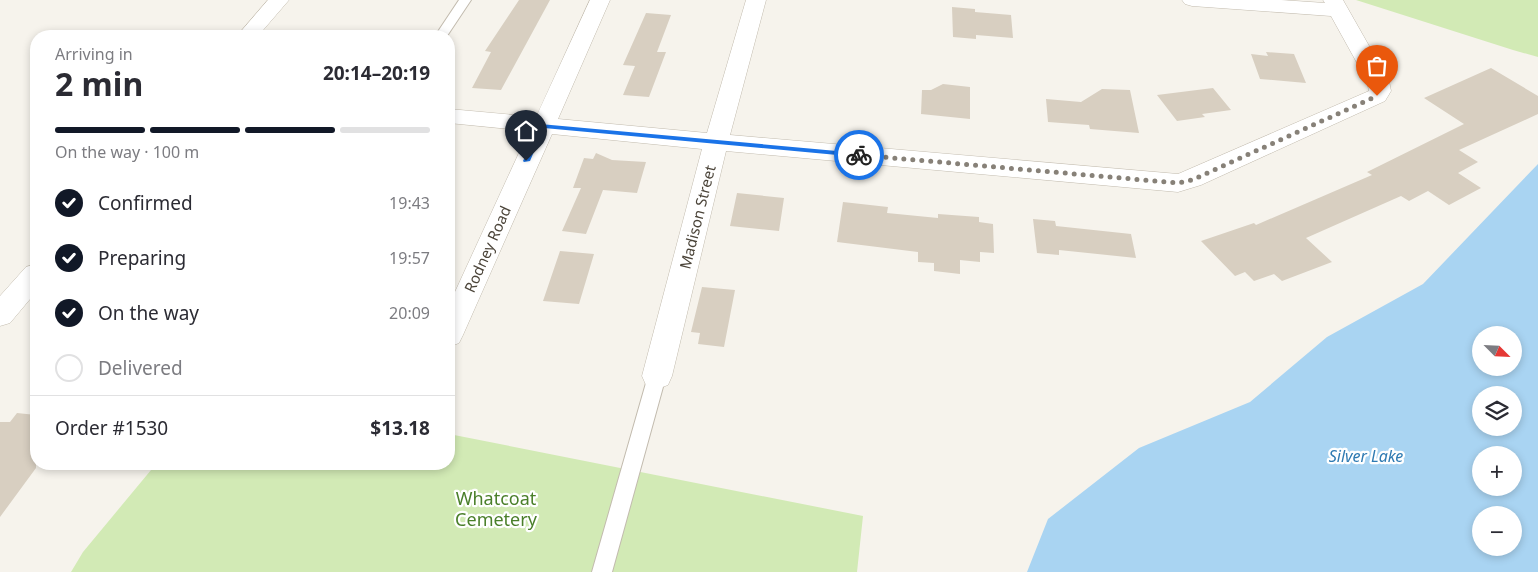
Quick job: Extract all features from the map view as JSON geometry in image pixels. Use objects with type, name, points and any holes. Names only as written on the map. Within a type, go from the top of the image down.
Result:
[{"type":"street","points":[[252,30],[279,0]]},
{"type":"street","name":"Rodney Road","points":[[455,322],[600,0]]},
{"type":"street","name":"Madison Street","points":[[657,376],[716,142],[756,0]]},
{"type":"street","points":[[455,117],[1178,183],[1192,180],[1377,96],[1380,91],[1378,81],[1336,5],[1192,0]]},
{"type":"street","points":[[0,314],[30,281]]},
{"type":"lane","points":[[445,30],[465,0]]},
{"type":"lane","points":[[602,572],[657,376]]},
{"type":"green space","points":[[1356,0],[1538,0],[1538,57],[1513,50]]},
{"type":"green space","name":"Whatcoat Cemetery","points":[[455,435],[863,516],[857,572],[71,572],[83,552],[151,470],[455,470]]},
{"type":"water","name":"Silver Lake","points":[[1538,164],[1538,572],[1027,572],[1048,519],[1139,448],[1250,402],[1327,337],[1423,284]]},
{"type":"building","points":[[519,0],[550,0],[501,90],[472,88],[491,52],[485,51]]},
{"type":"building","points":[[952,7],[975,9],[975,12],[1011,15],[1013,38],[976,35],[976,39],[953,37]]},
{"type":"building","points":[[646,13],[671,15],[657,52],[666,52],[649,97],[623,95],[635,66],[623,65]]},
{"type":"building","points":[[1266,52],[1294,54],[1306,83],[1260,79],[1251,54],[1268,56]]},
{"type":"building","points":[[1491,68],[1538,96],[1538,114],[1459,150],[1478,162],[1458,173],[1481,188],[1449,205],[1428,191],[1409,201],[1401,196],[1306,238],[1332,262],[1282,281],[1274,274],[1254,281],[1245,272],[1235,276],[1201,241],[1254,223],[1256,225],[1372,175],[1367,172],[1464,124],[1424,98]]},
{"type":"building","points":[[943,84],[970,87],[970,119],[921,114],[922,90],[931,90]]},
{"type":"building","points":[[1213,88],[1231,110],[1202,114],[1205,117],[1177,121],[1157,95]]},
{"type":"building","points":[[1102,89],[1130,90],[1139,133],[1090,129],[1089,125],[1048,122],[1046,99],[1081,102]]},
{"type":"building","points":[[596,153],[612,160],[646,162],[637,193],[603,190],[586,234],[562,231],[581,188],[573,188],[584,158],[593,159]]},
{"type":"building","points":[[737,193],[784,198],[779,231],[730,226]]},
{"type":"building","points":[[843,202],[888,207],[887,213],[938,218],[938,214],[979,217],[979,222],[993,224],[994,253],[980,252],[980,262],[960,260],[960,274],[934,271],[934,263],[918,262],[918,252],[837,242]]},
{"type":"building","points":[[1033,219],[1055,221],[1056,226],[1131,234],[1136,258],[1059,250],[1059,255],[1037,253]]},
{"type":"building","points":[[560,251],[594,254],[579,304],[543,301]]},
{"type":"building","points":[[702,287],[735,290],[724,347],[698,344],[700,333],[691,332]]},
{"type":"building","points":[[17,413],[30,414],[30,470],[35,470],[0,517],[0,422],[10,422]]},
{"type":"way so far","points":[[859,155],[1178,183],[1192,180],[1377,96]]},
{"type":"route","points":[[526,161],[542,126],[859,155]]}]
